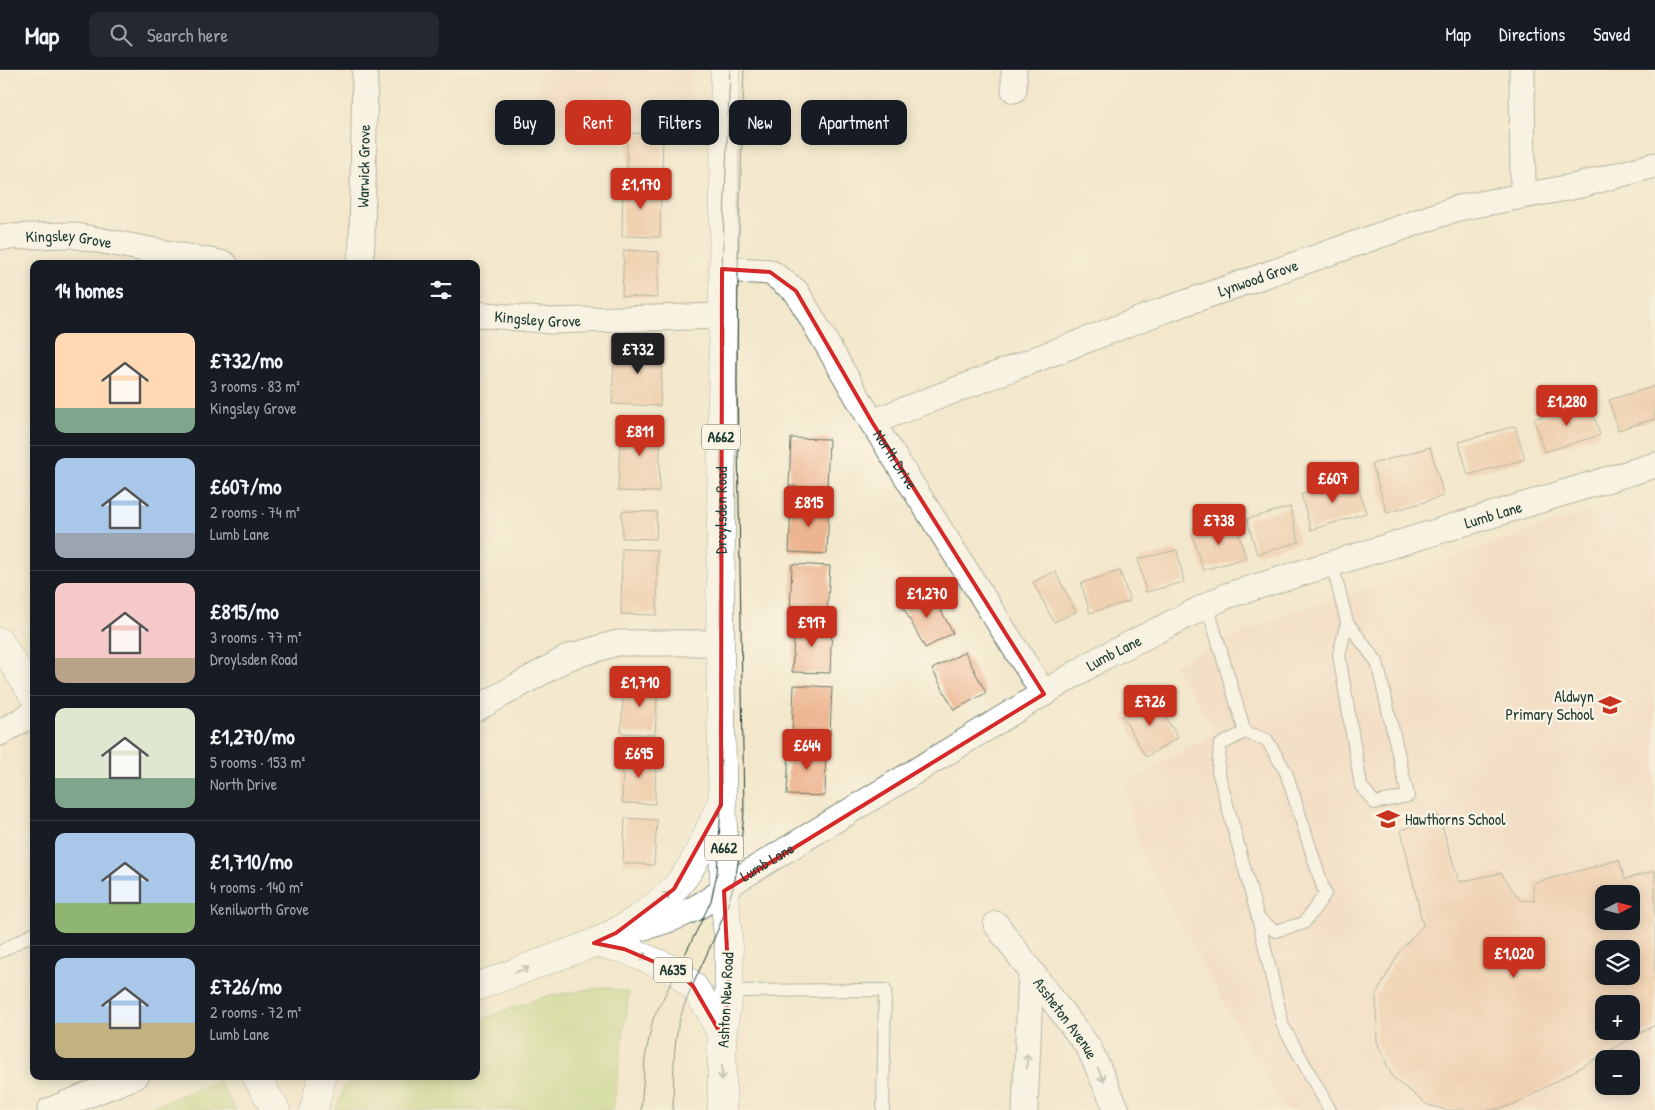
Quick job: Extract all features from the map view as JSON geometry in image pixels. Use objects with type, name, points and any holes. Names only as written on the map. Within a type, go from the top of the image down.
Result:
[{"type":"main road","name":"Droylsden Road","points":[[724,891],[724,822],[721,805],[720,643],[721,316],[725,70]]},
{"type":"main road","points":[[0,642],[30,682]]},
{"type":"main road","name":"Lumb Lane","points":[[480,985],[605,938],[674,889],[689,868],[721,805]]},
{"type":"main road","name":"Ashton New Road","points":[[722,1110],[722,1036],[729,991],[729,949],[724,891]]},
{"type":"main road","name":"A635","points":[[605,938],[624,949],[676,971],[693,986],[709,1009],[722,1036]]},
{"type":"main road","points":[[258,1080],[276,1110]]},
{"type":"main road","points":[[314,1110],[321,1080]]},
{"type":"street","name":"Warwick Grove","points":[[360,260],[364,70]]},
{"type":"street","points":[[1522,70],[1523,195]]},
{"type":"street","name":"Lynwood Grove","points":[[872,422],[1162,312],[1458,208],[1577,186],[1655,165]]},
{"type":"street","name":"Kingsley Grove","points":[[0,237],[70,235],[204,260]]},
{"type":"street","name":"North Drive","points":[[722,269],[770,272],[796,291],[872,422],[1044,694]]},
{"type":"street","name":"Kingsley Grove","points":[[480,314],[551,321],[721,316]]},
{"type":"street","name":"Lumb Lane","points":[[605,938],[665,923],[686,914],[724,891],[735,881],[1100,659],[1226,596],[1655,465]]},
{"type":"street","points":[[480,707],[569,657],[617,643],[720,643]]},
{"type":"street","points":[[0,733],[30,715]]},
{"type":"street","points":[[996,924],[1031,972]]},
{"type":"street","name":"Assheton Avenue","points":[[1025,1110],[1031,972]]},
{"type":"street","name":"Assheton Avenue","points":[[1031,972],[1089,1048],[1117,1110]]},
{"type":"street","points":[[50,1110],[126,1080]]},
{"type":"lane","points":[[1332,563],[1347,622],[1377,662],[1408,796],[1375,803],[1361,786],[1338,655],[1347,622]]},
{"type":"lane","points":[[1207,605],[1245,732]]},
{"type":"lane","points":[[1258,918],[1275,931],[1304,923],[1325,894],[1286,772],[1268,740],[1245,732],[1220,745],[1218,770],[1258,918],[1282,1026],[1330,1110]]},
{"type":"lane","points":[[0,952],[30,935]]},
{"type":"lane","points":[[729,991],[885,990],[883,1110]]},
{"type":"highlighted area","points":[[722,269],[770,272],[796,291],[872,422],[1044,694],[724,891],[729,991],[722,1036],[693,986],[676,971],[624,949],[594,943],[616,933],[674,889],[721,805]]},
{"type":"shaded area","points":[[539,70],[691,70],[692,100],[641,100],[641,123],[631,123],[631,100],[565,100],[565,123],[555,123],[555,100],[539,100]]},
{"type":"shaded area","points":[[1641,493],[1655,517],[1655,1110],[1284,1110],[1142,856],[1124,784],[1216,732],[1174,665],[1265,622]]},
{"type":"green space","points":[[606,987],[629,993],[613,1110],[336,1110],[344,1088],[351,1080],[480,1080],[480,1020],[543,997]]},
{"type":"green space","points":[[218,1081],[236,1110],[143,1110]]},
{"type":"building","points":[[631,133],[641,133],[641,145],[663,145],[662,176],[627,175],[627,145],[631,145]]},
{"type":"building","points":[[623,184],[661,185],[660,237],[622,236]]},
{"type":"building","points":[[624,250],[659,252],[657,298],[622,296]]},
{"type":"building","points":[[615,344],[663,346],[660,406],[612,404]]},
{"type":"building","points":[[1655,386],[1655,419],[1618,430],[1609,400]]},
{"type":"building","points":[[1590,402],[1600,435],[1544,452],[1534,419]]},
{"type":"building","points":[[621,421],[661,422],[659,492],[618,491]]},
{"type":"building","points":[[1515,426],[1525,459],[1468,475],[1459,442]]},
{"type":"building","points":[[791,438],[829,439],[827,488],[789,486]]},
{"type":"building","points":[[1430,447],[1444,496],[1387,513],[1372,464]]},
{"type":"building","points":[[1356,478],[1366,513],[1311,530],[1301,494]]},
{"type":"building","points":[[791,503],[829,505],[827,554],[789,552]]},
{"type":"building","points":[[1290,507],[1299,542],[1257,554],[1247,519]]},
{"type":"building","points":[[622,511],[657,512],[656,539],[622,538]]},
{"type":"building","points":[[1235,522],[1246,558],[1203,570],[1192,534]]},
{"type":"building","points":[[622,549],[657,550],[657,615],[621,614]]},
{"type":"building","points":[[1177,550],[1184,582],[1146,592],[1138,559]]},
{"type":"building","points":[[792,564],[830,566],[827,615],[790,613]]},
{"type":"building","points":[[1055,571],[1076,612],[1054,622],[1033,582]]},
{"type":"building","points":[[1120,571],[1130,601],[1090,613],[1081,583]]},
{"type":"building","points":[[930,590],[953,633],[925,648],[902,605]]},
{"type":"building","points":[[795,623],[832,625],[830,673],[792,672]]},
{"type":"building","points":[[965,652],[986,693],[954,710],[932,669]]},
{"type":"building","points":[[624,680],[658,682],[655,735],[621,733]]},
{"type":"building","points":[[794,685],[832,687],[830,735],[792,734]]},
{"type":"building","points":[[1154,697],[1178,738],[1146,757],[1122,716]]},
{"type":"building","points":[[789,746],[826,748],[825,796],[787,795]]},
{"type":"building","points":[[623,754],[656,754],[655,804],[622,803]]},
{"type":"building","points":[[1439,816],[1459,882],[1501,873],[1520,900],[1534,901],[1533,883],[1619,860],[1625,879],[1655,871],[1655,1025],[1640,1034],[1640,995],[1595,995],[1595,1040],[1629,1040],[1611,1050],[1595,1050],[1595,1059],[1516,1104],[1492,1110],[1446,1110],[1428,1105],[1393,1078],[1377,1042],[1376,995],[1400,951],[1423,925],[1401,830]]},
{"type":"building","points":[[625,818],[657,820],[654,865],[623,863]]},
{"type":"tram line","points":[[641,1110],[645,1058],[653,1019],[711,901],[717,873],[721,805],[722,269],[730,70]]},
{"type":"tram line","points":[[673,1110],[674,1062],[678,1026],[686,1002],[720,925],[733,887],[742,837],[744,811],[737,382],[738,269],[744,70]]},
{"type":"place","name":"Aldwyn Primary School","points":[[1610,705]]},
{"type":"place","name":"Hawthorns School","points":[[1388,819]]}]
